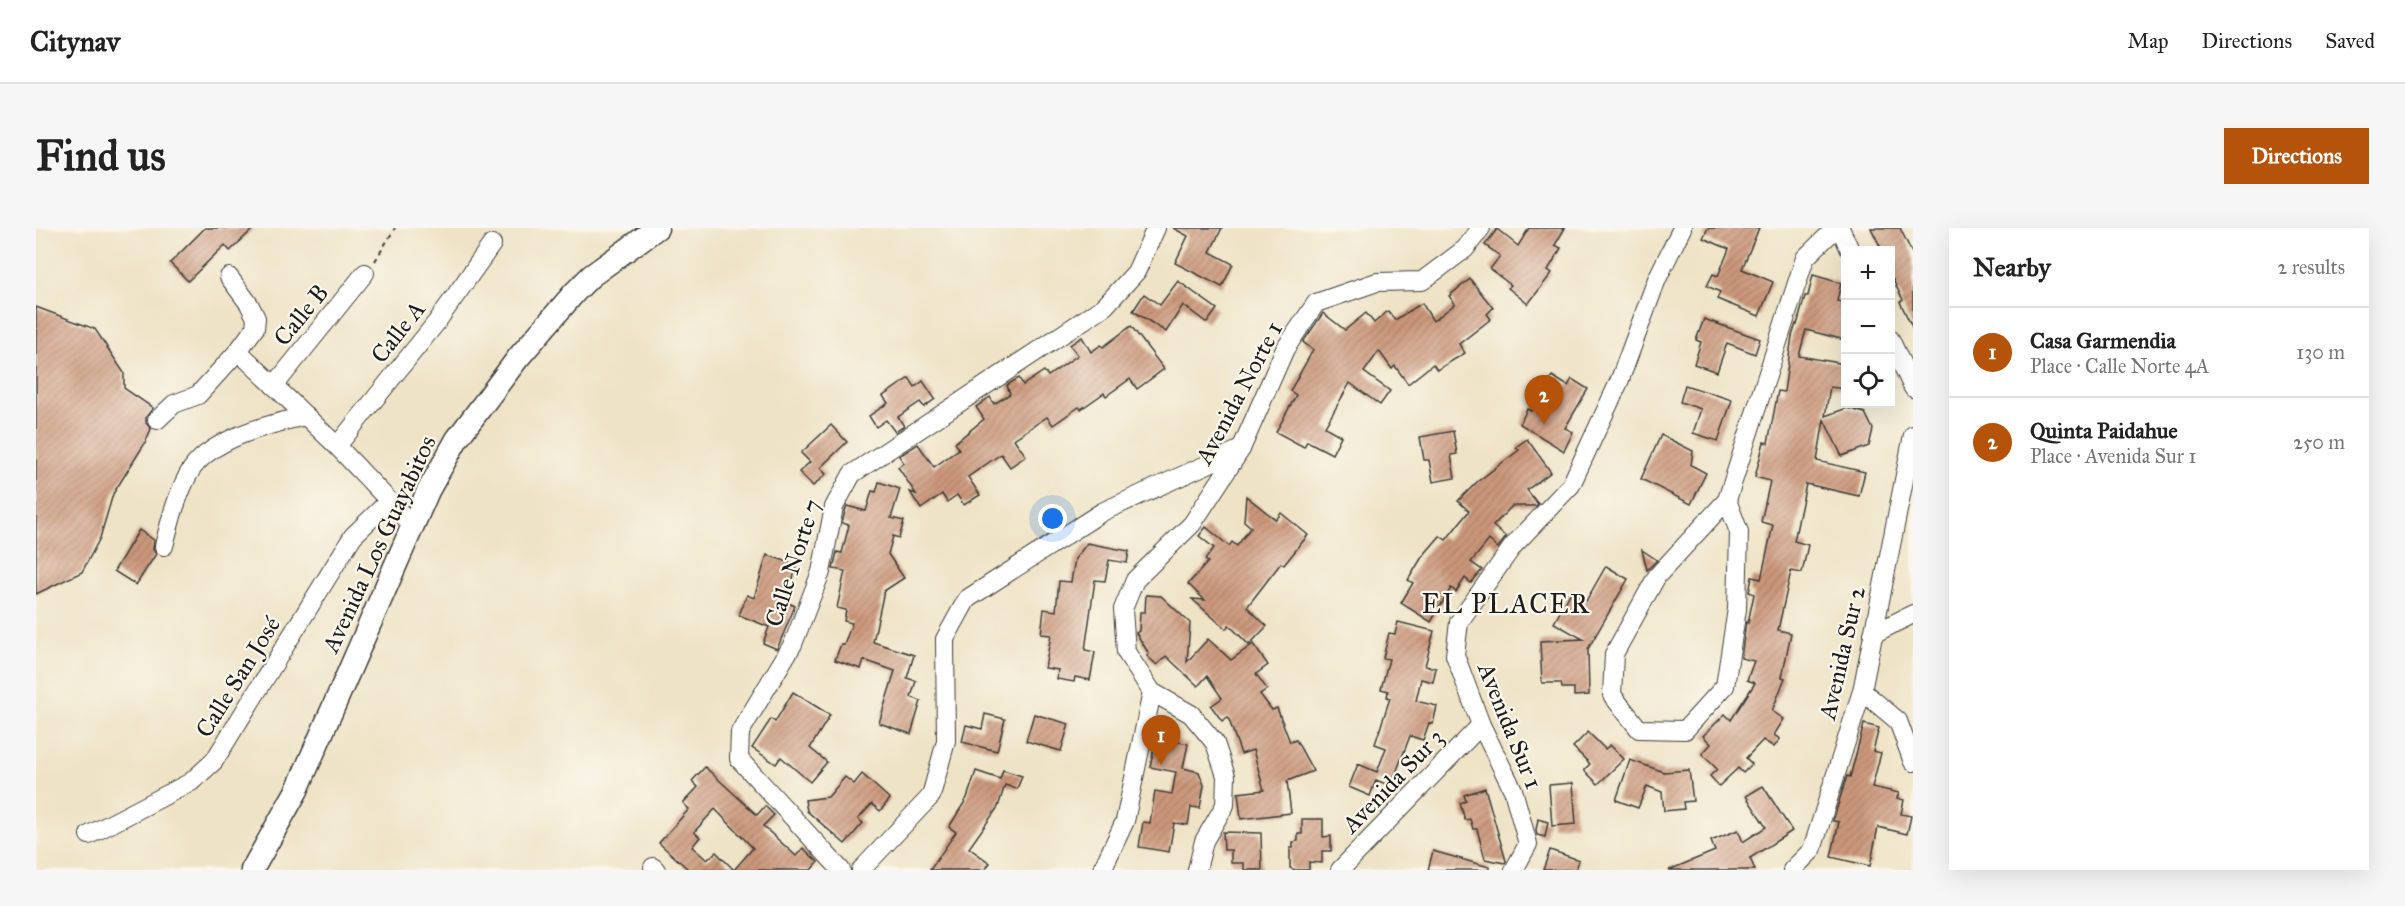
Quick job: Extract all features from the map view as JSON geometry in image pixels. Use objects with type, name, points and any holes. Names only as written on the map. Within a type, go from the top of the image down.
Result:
[{"type":"main road","name":"Avenida Los Guayabitos","points":[[252,870],[297,790],[412,525],[457,439],[518,358],[591,276],[657,228]]},
{"type":"street","name":"Calle Norte 7","points":[[841,870],[739,759],[740,732],[793,644],[821,572],[834,507],[852,474],[1105,306],[1136,272],[1156,228]]},
{"type":"street","name":"Avenida Norte 1","points":[[1152,692],[1126,652],[1123,609],[1136,580],[1192,524],[1241,449],[1285,349],[1316,303],[1377,282],[1422,281],[1465,249],[1481,228]]},
{"type":"street","name":"Avenida Sur 1","points":[[1514,870],[1528,844],[1513,790],[1481,725],[1455,655],[1459,622],[1513,546],[1570,485],[1619,382],[1657,279],[1682,228]]},
{"type":"street","points":[[1727,500],[1739,532],[1737,609],[1725,686],[1685,730],[1639,729],[1612,695],[1614,654],[1657,576],[1727,500],[1805,258],[1838,228],[1848,246]]},
{"type":"street","name":"Calle A","points":[[337,446],[436,323],[492,244]]},
{"type":"street","name":"Calle B","points":[[274,386],[365,273]]},
{"type":"street","points":[[157,420],[174,404],[198,395],[238,351],[255,328],[256,318],[249,304],[229,277]]},
{"type":"street","points":[[1895,350],[1913,388]]},
{"type":"street","points":[[238,351],[337,446],[412,525]]},
{"type":"street","points":[[164,546],[176,504],[189,474],[199,460],[213,450],[249,432],[277,422],[306,416]]},
{"type":"street","name":"Avenida Sur 2","points":[[1792,870],[1812,850],[1862,691],[1913,435]]},
{"type":"street","points":[[861,870],[931,796],[946,741],[945,639],[967,598],[1102,512],[1241,449]]},
{"type":"street","name":"Calle San José","points":[[89,835],[191,782],[214,761],[353,536],[388,502]]},
{"type":"street","points":[[1873,634],[1913,614]]},
{"type":"street","points":[[1862,691],[1898,721],[1913,762]]},
{"type":"street","points":[[1102,870],[1125,821],[1152,692],[1191,714],[1215,743],[1226,776],[1225,805],[1204,841],[1197,870]]},
{"type":"street","name":"Avenida Sur 3","points":[[1340,870],[1481,725]]},
{"type":"path","points":[[365,273],[380,257],[395,228]]},
{"type":"building","points":[[205,228],[254,228],[230,251],[225,245],[188,281],[170,263]]},
{"type":"building","points":[[1173,228],[1222,228],[1210,252],[1233,264],[1222,287],[1175,263],[1188,236]]},
{"type":"building","points":[[1529,228],[1565,228],[1555,245],[1561,248],[1548,270],[1552,273],[1528,304],[1508,288],[1511,285],[1490,269],[1500,256],[1485,245],[1497,229],[1518,246]]},
{"type":"building","points":[[1708,228],[1759,228],[1742,269],[1773,282],[1759,316],[1717,299],[1720,292],[1707,286],[1713,274],[1718,276],[1729,249],[1703,238]]},
{"type":"building","points":[[1871,228],[1900,228],[1913,255],[1913,329],[1900,302],[1903,300],[1895,284],[1895,246],[1880,246]]},
{"type":"building","points":[[1813,275],[1841,283],[1837,301],[1841,302],[1841,339],[1806,330],[1799,356],[1841,363],[1841,388],[1830,387],[1825,416],[1847,408],[1865,413],[1873,429],[1869,446],[1842,456],[1824,420],[1817,461],[1865,472],[1859,496],[1806,484],[1794,541],[1808,545],[1802,573],[1791,571],[1778,630],[1791,633],[1782,677],[1785,678],[1772,711],[1784,719],[1774,735],[1780,739],[1774,747],[1763,740],[1746,758],[1752,764],[1743,773],[1738,768],[1719,786],[1710,776],[1717,769],[1702,754],[1711,744],[1703,736],[1725,714],[1731,720],[1755,683],[1747,680],[1754,661],[1741,658],[1746,622],[1748,623],[1754,594],[1749,592],[1752,577],[1761,579],[1773,525],[1761,522],[1770,481],[1755,477],[1764,442],[1768,443],[1778,391],[1784,392],[1792,336],[1805,296],[1808,296]]},
{"type":"building","points":[[1470,279],[1493,308],[1487,314],[1491,319],[1459,344],[1465,353],[1437,370],[1433,364],[1408,384],[1395,366],[1392,369],[1379,351],[1364,372],[1390,391],[1380,405],[1350,383],[1325,427],[1341,436],[1332,454],[1307,441],[1304,447],[1276,432],[1296,395],[1290,391],[1313,350],[1303,342],[1323,313],[1345,330],[1366,313],[1374,323],[1388,311],[1395,320],[1422,303],[1433,321],[1455,304],[1449,296]]},
{"type":"building","points":[[1178,281],[1217,309],[1207,323],[1183,305],[1166,332],[1133,311],[1144,294],[1160,305]]},
{"type":"building","points":[[36,307],[95,329],[124,373],[124,388],[153,408],[146,417],[146,423],[151,429],[145,443],[113,494],[100,538],[82,572],[36,594]]},
{"type":"building","points":[[1704,319],[1760,339],[1755,354],[1727,343],[1717,372],[1694,364],[1701,342],[1696,340]]},
{"type":"building","points":[[1131,326],[1164,369],[1137,389],[1130,379],[1106,396],[1104,393],[1053,425],[1047,417],[1014,439],[1026,456],[1010,467],[1001,454],[968,477],[980,495],[964,505],[957,495],[947,502],[942,494],[921,509],[910,492],[916,494],[898,467],[904,463],[899,456],[918,444],[934,467],[959,449],[955,443],[984,419],[976,407],[990,397],[994,404],[1010,394],[1007,385],[1019,378],[1023,385],[1044,371],[1048,376],[1078,355],[1070,345],[1082,337],[1091,352],[1101,345],[1103,347]]},
{"type":"building","points":[[1552,376],[1568,386],[1572,379],[1588,389],[1565,428],[1573,432],[1564,451],[1520,424],[1527,409],[1531,411]]},
{"type":"building","points":[[909,378],[915,387],[923,381],[935,399],[924,407],[920,402],[898,417],[904,426],[895,432],[886,420],[876,427],[869,416],[888,403],[883,396]]},
{"type":"building","points":[[1685,385],[1732,400],[1718,441],[1693,433],[1701,409],[1680,402]]},
{"type":"building","points":[[831,425],[847,442],[820,468],[826,474],[813,486],[799,472],[810,462],[801,453]]},
{"type":"building","points":[[1453,431],[1457,454],[1451,455],[1455,478],[1433,482],[1429,460],[1424,460],[1420,437]]},
{"type":"building","points":[[1661,435],[1693,451],[1691,465],[1706,473],[1691,504],[1641,479]]},
{"type":"building","points":[[1527,439],[1551,472],[1527,490],[1538,504],[1536,506],[1512,506],[1493,526],[1506,537],[1498,548],[1489,540],[1471,562],[1482,570],[1471,583],[1465,578],[1456,592],[1451,588],[1431,622],[1401,603],[1413,583],[1408,580],[1422,557],[1440,536],[1446,540],[1469,511],[1458,501],[1477,482],[1519,450],[1516,447]]},
{"type":"building","points":[[879,482],[900,489],[891,518],[904,521],[899,538],[893,536],[888,554],[904,578],[884,591],[873,642],[914,655],[907,678],[916,681],[911,697],[921,701],[911,734],[879,723],[895,671],[864,660],[861,669],[835,660],[841,644],[844,645],[852,623],[844,621],[846,610],[837,608],[845,571],[833,569],[837,552],[842,553],[849,525],[842,523],[847,506],[866,511],[872,491],[876,492]]},
{"type":"building","points":[[1246,496],[1276,520],[1281,513],[1308,535],[1284,565],[1281,563],[1247,607],[1267,626],[1249,645],[1229,625],[1226,629],[1192,599],[1205,600],[1188,584],[1208,562],[1205,560],[1214,548],[1199,536],[1206,527],[1229,546],[1232,542],[1237,546],[1251,527],[1244,521]]},
{"type":"building","points":[[139,530],[154,540],[153,549],[156,554],[136,585],[114,571]]},
{"type":"building","points":[[1087,543],[1129,551],[1127,563],[1109,560],[1105,581],[1095,580],[1085,650],[1095,652],[1090,680],[1075,677],[1074,682],[1057,679],[1058,670],[1045,668],[1051,635],[1041,634],[1044,609],[1056,611],[1059,581],[1071,582],[1075,559]]},
{"type":"building","points":[[1642,550],[1657,560],[1647,570]]},
{"type":"building","points":[[767,555],[797,565],[786,602],[795,606],[777,649],[763,643],[769,627],[739,615],[747,595],[754,598]]},
{"type":"building","points":[[1606,566],[1628,579],[1588,649],[1589,695],[1574,696],[1574,688],[1562,688],[1561,683],[1542,683],[1540,641],[1583,639],[1554,623],[1571,592],[1586,601]]},
{"type":"building","points":[[1146,595],[1161,596],[1190,623],[1187,662],[1208,639],[1231,660],[1253,644],[1268,665],[1256,674],[1267,689],[1260,694],[1272,710],[1277,708],[1290,742],[1296,740],[1313,771],[1287,781],[1291,813],[1241,819],[1238,793],[1264,790],[1253,750],[1241,754],[1228,717],[1222,721],[1211,706],[1222,698],[1207,676],[1198,686],[1166,656],[1157,665],[1147,656],[1149,654],[1136,633],[1139,631],[1140,612],[1145,612]]},
{"type":"building","points":[[1398,622],[1434,631],[1425,666],[1436,668],[1433,682],[1421,679],[1416,701],[1437,706],[1433,724],[1429,723],[1423,740],[1410,736],[1391,786],[1376,780],[1370,796],[1349,787],[1358,764],[1377,772],[1386,748],[1375,744],[1390,698],[1387,697],[1388,691],[1381,689],[1389,659],[1383,658],[1389,633],[1395,634]]},
{"type":"building","points":[[793,692],[830,715],[810,748],[827,762],[810,782],[781,757],[776,764],[752,748],[771,719],[775,722]]},
{"type":"building","points":[[985,714],[1005,719],[997,751],[962,742],[966,725],[982,729]]},
{"type":"building","points":[[1034,714],[1069,724],[1061,751],[1026,741]]},
{"type":"building","points":[[1864,724],[1879,728],[1873,751],[1881,753],[1872,787],[1899,793],[1897,798],[1904,800],[1901,814],[1911,816],[1907,834],[1878,827],[1870,866],[1831,857],[1839,822],[1833,821],[1847,776],[1850,777]]},
{"type":"building","points":[[1588,732],[1605,749],[1610,745],[1624,759],[1598,784],[1584,770],[1590,764],[1573,747]]},
{"type":"building","points":[[1165,739],[1188,744],[1183,768],[1199,772],[1204,785],[1200,808],[1191,807],[1188,825],[1174,823],[1169,852],[1139,847],[1143,822],[1150,823],[1155,791],[1172,794],[1176,772],[1150,767],[1155,744],[1164,746]]},
{"type":"building","points":[[1630,760],[1664,772],[1689,770],[1693,801],[1683,802],[1684,809],[1664,811],[1662,792],[1647,786],[1638,808],[1616,800]]},
{"type":"building","points":[[705,767],[757,815],[765,806],[774,815],[763,826],[796,856],[803,848],[818,862],[811,870],[734,870],[689,870],[659,843],[689,809],[683,803],[698,787],[692,781]],"holes":[[[715,809],[753,848],[734,870],[716,852],[707,860],[692,847],[700,837],[694,832]]]},
{"type":"building","points":[[1003,770],[1022,776],[1017,789],[1005,785],[998,807],[969,848],[990,863],[985,870],[930,870],[956,832],[949,827],[967,798],[976,771],[1000,779]]},
{"type":"building","points":[[862,774],[890,799],[880,811],[872,804],[858,819],[863,823],[845,844],[807,811],[805,800],[828,797],[845,777],[854,784]]},
{"type":"building","points":[[1573,783],[1576,824],[1552,826],[1549,785]]},
{"type":"building","points":[[1763,786],[1792,831],[1750,858],[1755,870],[1669,870],[1715,851],[1711,841],[1738,830],[1743,842],[1766,827],[1746,796]]},
{"type":"building","points":[[1485,788],[1505,863],[1485,859],[1477,829],[1473,829],[1470,819],[1465,820],[1460,803],[1466,801],[1464,795]]},
{"type":"building","points":[[1302,819],[1323,819],[1323,837],[1331,836],[1331,851],[1322,851],[1322,863],[1309,862],[1309,870],[1295,870],[1290,868],[1290,848],[1293,848],[1293,842],[1298,841],[1298,834],[1302,834]]},
{"type":"building","points":[[1538,819],[1548,822],[1545,837],[1537,835]]},
{"type":"building","points":[[1223,832],[1261,833],[1262,870],[1244,870],[1244,863],[1231,863],[1231,850],[1224,850]]},
{"type":"building","points":[[1550,850],[1579,860],[1576,870],[1543,870]]},
{"type":"building","points":[[1433,851],[1489,867],[1489,870],[1428,870]]},
{"type":"place","name":"Quinta Paidahue","points":[[1544,425]]},
{"type":"place","name":"Casa Garmendia","points":[[1161,765]]},
{"type":"district","name":"EL PLACER","points":[[1506,604]]}]
